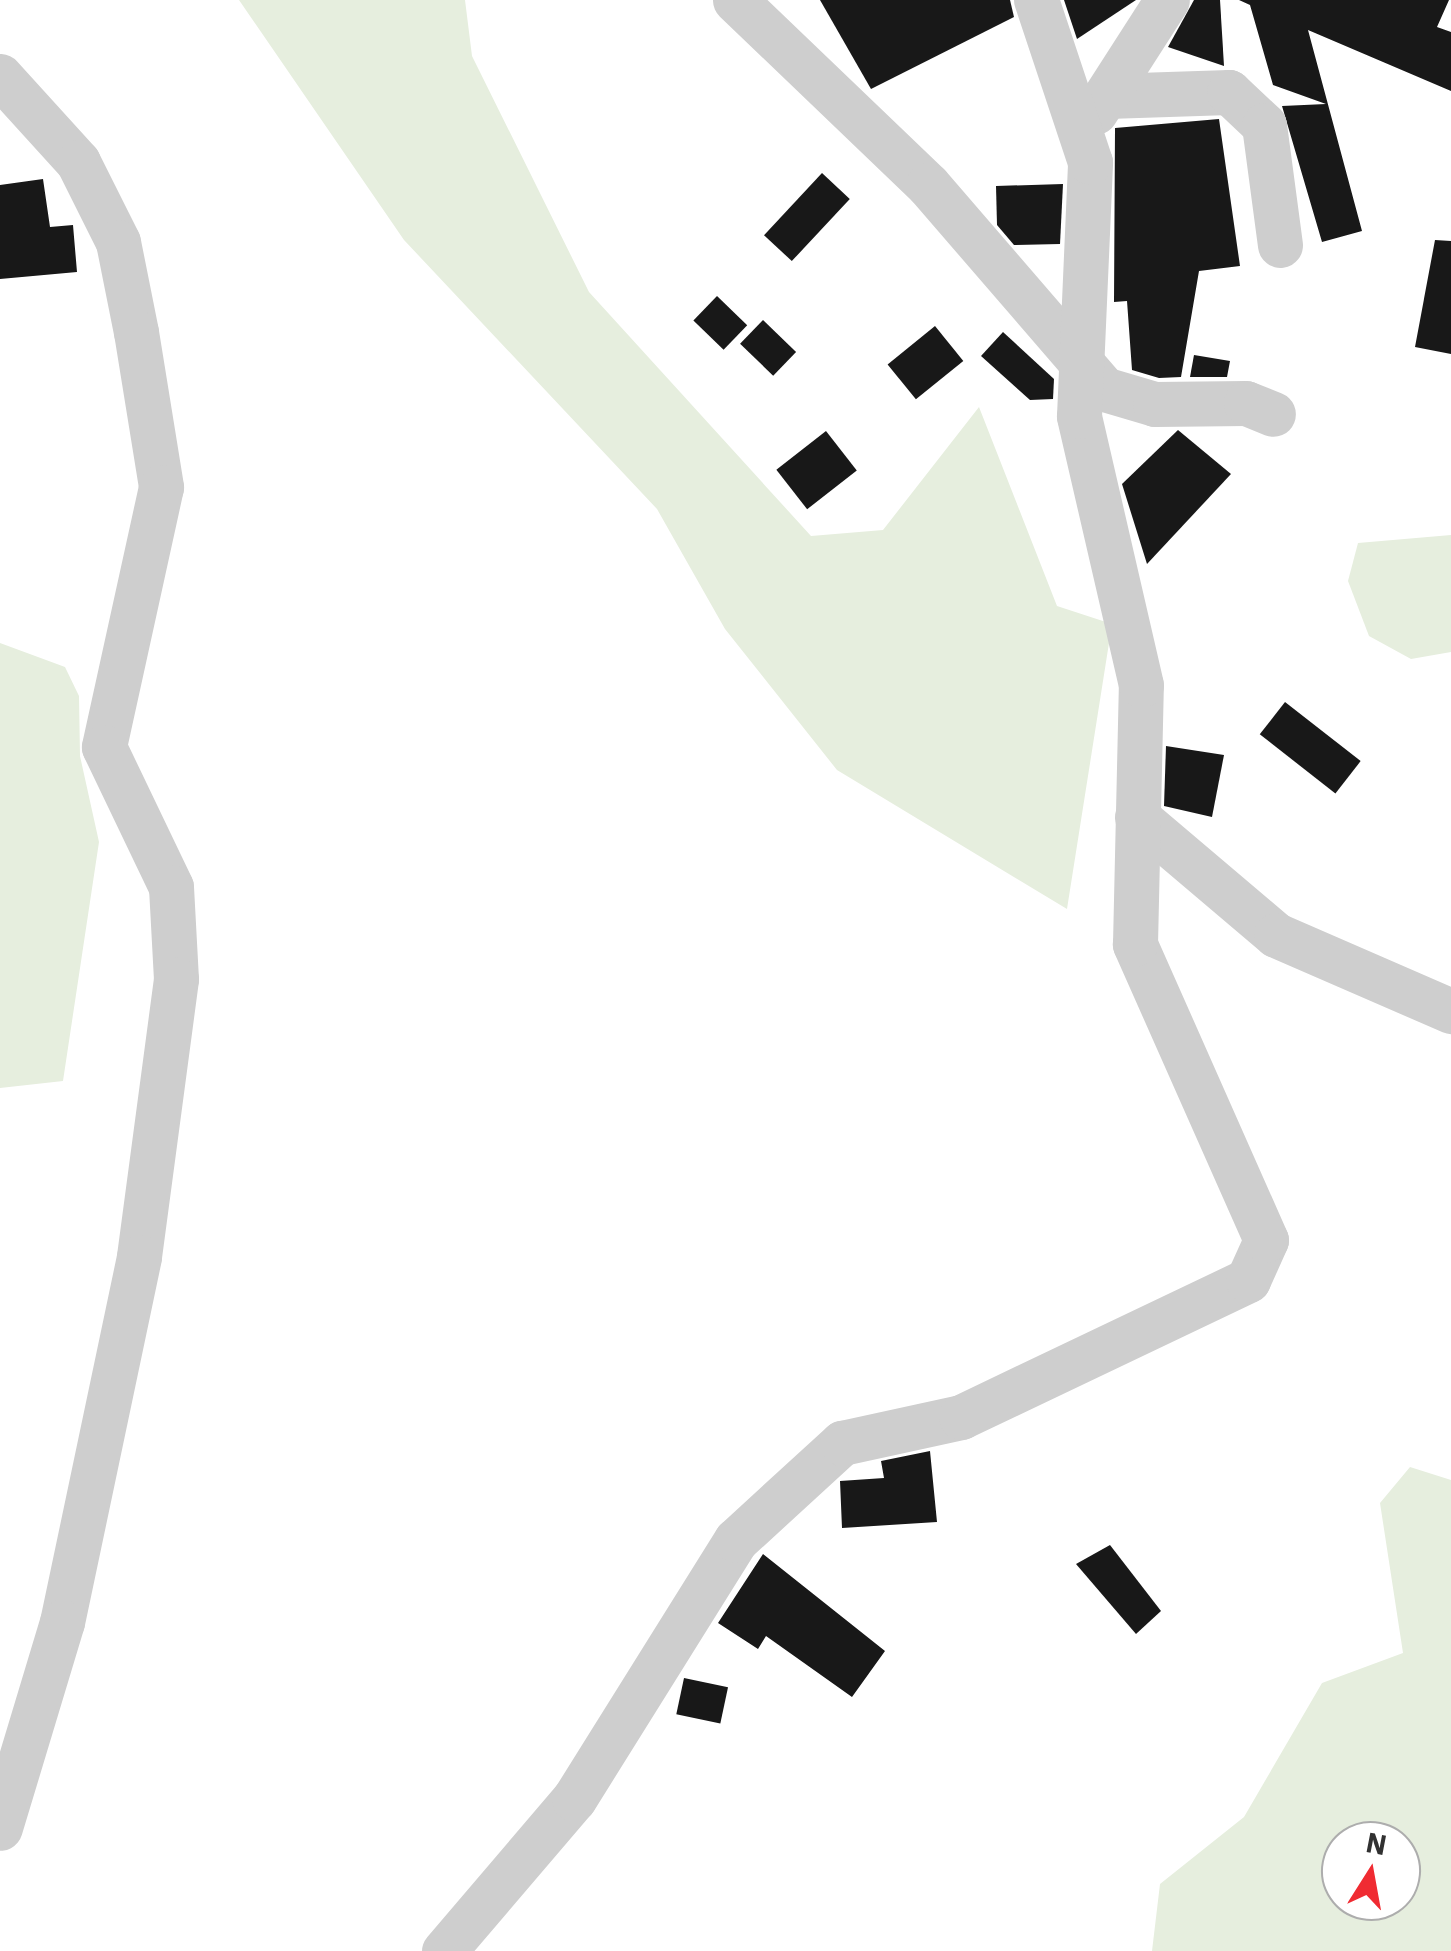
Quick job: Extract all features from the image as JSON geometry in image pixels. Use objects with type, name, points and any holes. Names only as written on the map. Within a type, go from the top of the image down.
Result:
[{"type":"street","points":[[734,0],[928,186],[1104,389],[1138,399],[1246,403],[1273,414]]},
{"type":"street","points":[[1036,0],[1094,113]]},
{"type":"street","points":[[444,1951],[574,1799],[736,1540],[842,1443],[961,1417],[1248,1280],[1266,1240],[1136,944],[1141,684],[1079,416],[1094,113],[1167,0]]},
{"type":"street","points":[[0,76],[78,162],[118,242],[136,332],[161,486],[104,747],[171,887],[176,979],[139,1256],[62,1622],[0,1828]]},
{"type":"street","points":[[1094,113],[1229,92],[1264,125],[1280,245]]},
{"type":"street","points":[[1137,817],[1276,935],[1451,1011]]},
{"type":"green space","points":[[239,0],[465,0],[472,56],[589,292],[811,536],[883,530],[979,407],[1057,606],[1112,624],[1067,909],[837,770],[725,629],[657,509],[404,240]]},
{"type":"green space","points":[[1451,535],[1451,652],[1411,659],[1369,636],[1348,581],[1358,543]]},
{"type":"green space","points":[[0,643],[65,667],[79,696],[80,756],[99,842],[63,1081],[0,1088]]},
{"type":"green space","points":[[1410,1467],[1451,1480],[1451,1951],[1152,1951],[1160,1884],[1244,1817],[1322,1683],[1403,1653],[1380,1503]]},
{"type":"building","points":[[820,0],[1010,0],[1014,17],[871,89]]},
{"type":"building","points":[[1064,0],[1136,0],[1077,39]]},
{"type":"building","points":[[1194,0],[1220,0],[1224,66],[1168,47]]},
{"type":"building","points":[[1239,0],[1449,0],[1437,27],[1451,32],[1451,91],[1308,30],[1362,231],[1322,242],[1282,106],[1326,104],[1273,85],[1250,5]]},
{"type":"building","points":[[1219,119],[1240,266],[1199,271],[1181,377],[1159,378],[1132,370],[1127,301],[1114,302],[1115,128]]},
{"type":"building","points":[[822,173],[850,199],[792,261],[764,235]]},
{"type":"building","points":[[43,179],[50,227],[73,225],[77,272],[0,279],[0,185]]},
{"type":"building","points":[[1063,184],[1060,244],[1014,245],[997,225],[996,186]]},
{"type":"building","points":[[1435,240],[1451,241],[1451,354],[1415,347]]},
{"type":"building","points":[[717,296],[747,325],[724,350],[693,320]]},
{"type":"building","points":[[763,320],[796,352],[773,376],[740,344]]},
{"type":"building","points":[[935,326],[963,361],[916,399],[888,364]]},
{"type":"building","points":[[1003,332],[1054,379],[1053,399],[1030,400],[981,356]]},
{"type":"building","points":[[1194,355],[1230,361],[1227,377],[1190,377]]},
{"type":"building","points":[[1178,430],[1231,474],[1147,564],[1122,484]]},
{"type":"building","points":[[826,431],[857,470],[807,509],[776,470]]},
{"type":"building","points":[[1285,702],[1361,761],[1335,793],[1260,734]]},
{"type":"building","points":[[1166,746],[1224,755],[1212,817],[1164,806]]},
{"type":"building","points":[[930,1451],[937,1522],[842,1528],[840,1481],[884,1478],[881,1461]]},
{"type":"building","points":[[1110,1545],[1161,1611],[1136,1634],[1076,1564]]},
{"type":"building","points":[[763,1554],[885,1651],[852,1697],[766,1636],[758,1649],[718,1623]]},
{"type":"building","points":[[684,1678],[728,1687],[720,1724],[676,1714]]}]
